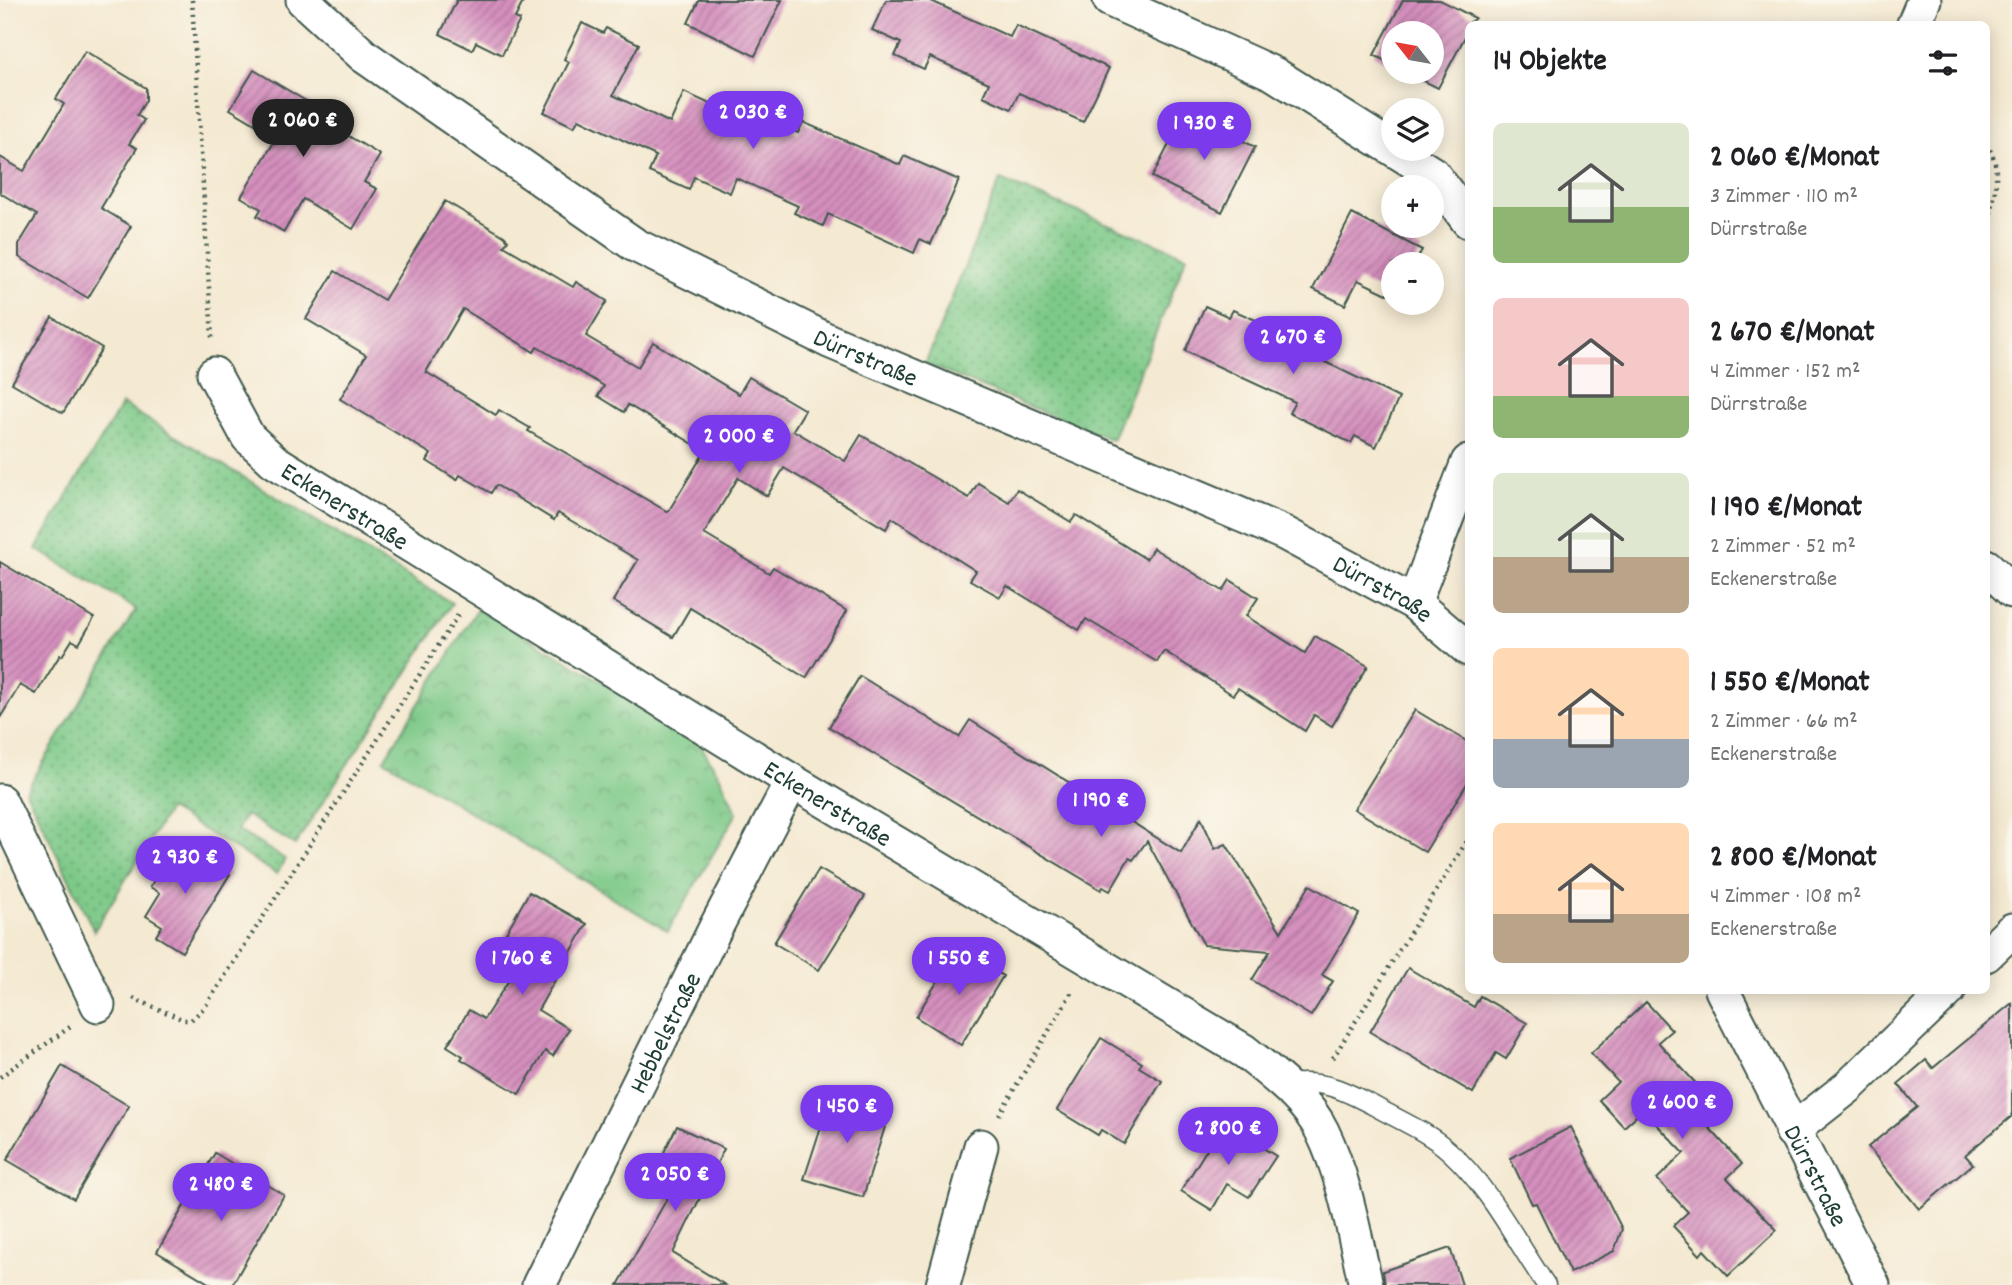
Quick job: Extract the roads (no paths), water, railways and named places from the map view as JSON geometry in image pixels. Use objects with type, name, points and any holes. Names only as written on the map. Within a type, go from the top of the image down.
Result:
[{"type":"street","name":"Dürrstraße","points":[[303,0],[374,63],[635,245],[829,341],[1284,533],[1415,603],[1465,646]]},
{"type":"street","points":[[1110,0],[1274,74],[1433,174],[1465,217]]},
{"type":"street","points":[[1915,21],[1924,0]]},
{"type":"street","name":"Eckenerstraße","points":[[214,374],[248,437],[274,461],[792,781],[1302,1084],[1343,1192],[1366,1285]]},
{"type":"street","points":[[1415,603],[1465,471]]},
{"type":"street","points":[[1990,570],[2012,591]]},
{"type":"street","name":"Hebbelstraße","points":[[539,1285],[716,927],[792,781]]},
{"type":"street","points":[[0,801],[98,1005]]},
{"type":"street","points":[[1990,951],[2012,930]]},
{"type":"street","name":"Dürrstraße","points":[[1724,994],[1873,1285]]},
{"type":"street","points":[[1792,1131],[1848,1087],[1945,994]]},
{"type":"street","points":[[943,1285],[981,1146]]},
{"type":"lane","points":[[1302,1084],[1352,1094],[1430,1136],[1448,1150],[1467,1168],[1546,1285]]}]
